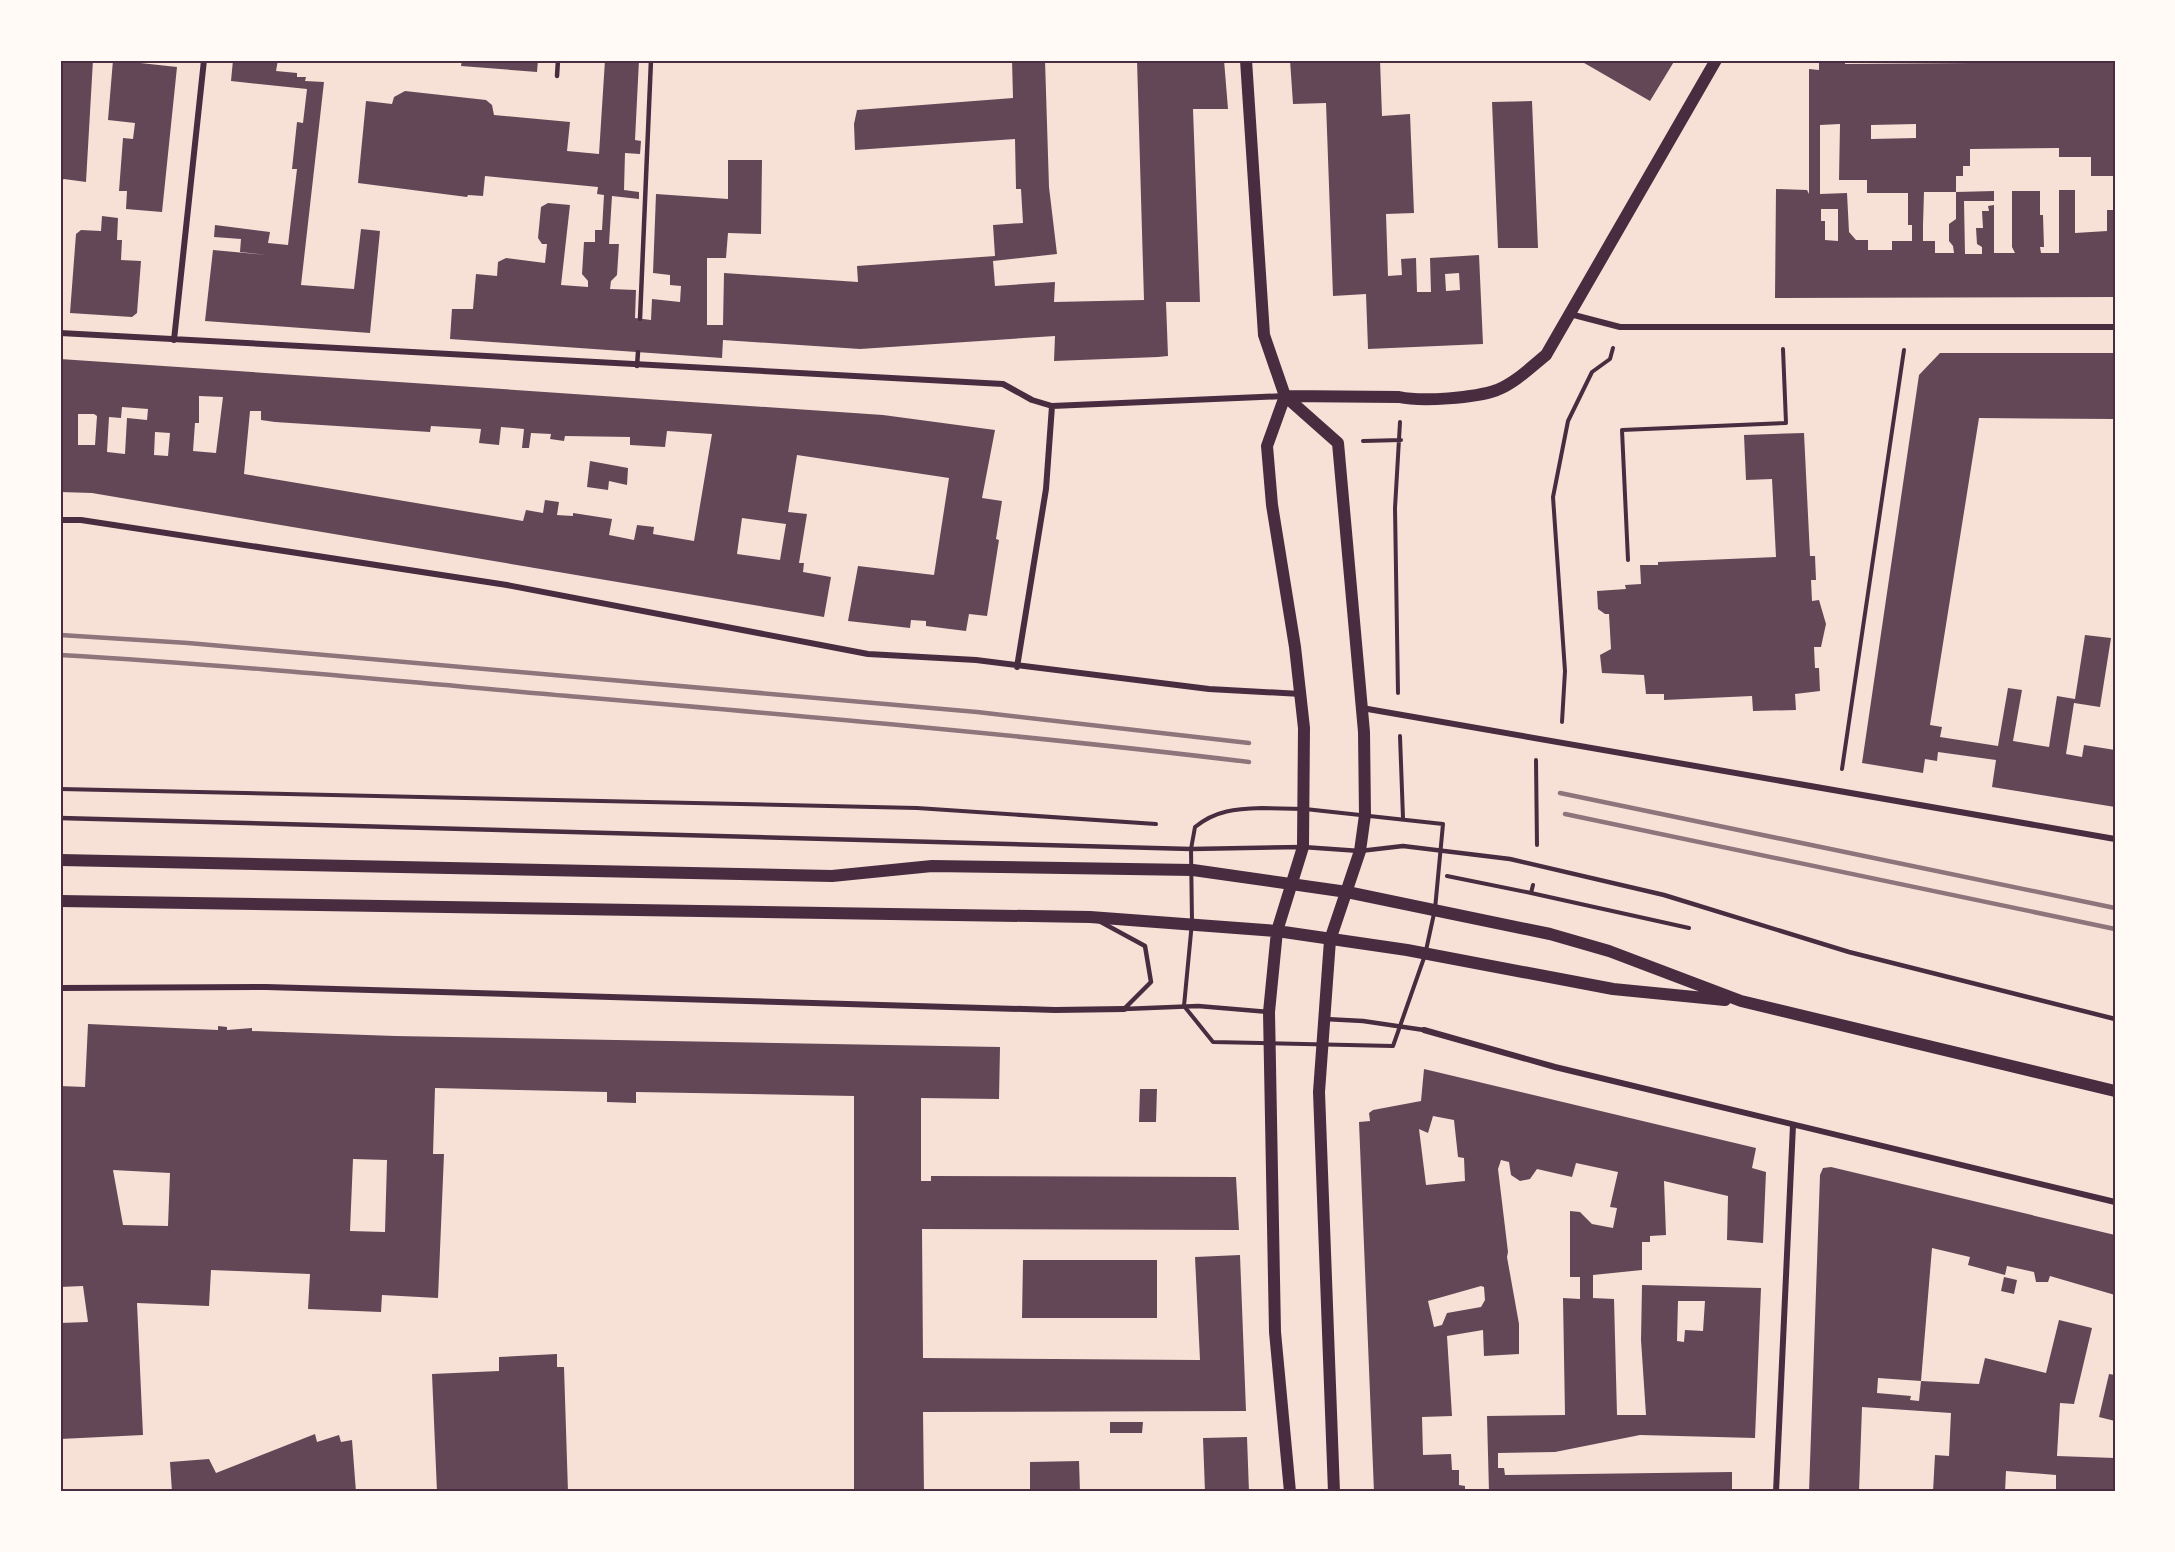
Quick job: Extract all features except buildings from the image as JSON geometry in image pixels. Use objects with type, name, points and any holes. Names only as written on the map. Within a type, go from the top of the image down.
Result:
[{"type":"main road","points":[[1246,60],[1264,335],[1285,396],[1338,442],[1364,732],[1365,815],[1360,850],[1330,940],[1322,1019],[1319,1092],[1334,1492]]},
{"type":"main road","points":[[1285,396],[1400,397],[1415,401],[1496,390],[1522,375],[1546,354],[1716,60]]},
{"type":"main road","points":[[1285,396],[1267,446],[1277,539],[1301,694],[1305,803],[1303,847],[1277,931],[1269,1011],[1275,1332],[1290,1492]]},
{"type":"main road","points":[[60,860],[832,876],[932,866],[1193,870],[1292,882],[1550,933],[1608,951],[1741,1001],[2115,1091]]},
{"type":"main road","points":[[60,901],[1090,917],[1277,931],[1407,950],[1613,989],[1741,1001]]},
{"type":"street","points":[[174,340],[204,60]]},
{"type":"street","points":[[1570,314],[1620,327],[2115,327]]},
{"type":"street","points":[[60,333],[1003,384],[1032,400],[1052,406],[1285,396]]},
{"type":"street","points":[[1017,667],[1046,489],[1052,406]]},
{"type":"street","points":[[60,520],[81,520],[507,585],[868,654],[976,660],[1017,667],[1209,688],[1301,694]]},
{"type":"street","points":[[1361,708],[2115,839]]},
{"type":"street","points":[[60,988],[266,987],[1055,1010],[1124,1009]]},
{"type":"street","points":[[1424,1030],[1555,1067],[2115,1202]]},
{"type":"street","points":[[1776,1492],[1793,1125]]},
{"type":"lane","points":[[557,76],[558,60]]},
{"type":"lane","points":[[639,319],[651,60]]},
{"type":"lane","points":[[637,366],[638,352]]},
{"type":"lane","points":[[60,818],[200,824],[627,832],[799,841],[1191,849],[1303,847],[1360,850],[1403,846],[1510,859],[1664,896],[1849,952],[2115,1019]]},
{"type":"lane","points":[[1090,917],[1145,946],[1151,982],[1124,1009]]},
{"type":"lane","points":[[1124,1009],[1198,1006],[1269,1011]]},
{"type":"lane","points":[[1322,1019],[1363,1021],[1424,1030]]},
{"type":"path","points":[[1558,742],[1564,710],[1564,671],[1553,497],[1568,421],[1592,372],[1610,359],[1620,327]]},
{"type":"path","points":[[1628,560],[1622,430],[1786,423],[1782,327]]},
{"type":"path","points":[[1838,791],[1908,327]]},
{"type":"path","points":[[1400,397],[1401,440],[1395,508],[1398,714],[1404,818]]},
{"type":"path","points":[[1536,774],[1536,823]]},
{"type":"path","points":[[60,789],[917,807],[1161,824]]},
{"type":"path","points":[[1184,826],[1195,827],[1208,816],[1230,809],[1305,803],[1365,815],[1443,824]]},
{"type":"path","points":[[1438,874],[1531,893]]},
{"type":"railway","points":[[60,635],[188,643],[977,712],[1249,743]]},
{"type":"railway","points":[[60,655],[255,669],[831,719],[1082,743],[1249,762]]},
{"type":"railway","points":[[1560,793],[2115,908]]},
{"type":"railway","points":[[1565,814],[2115,929]]}]
